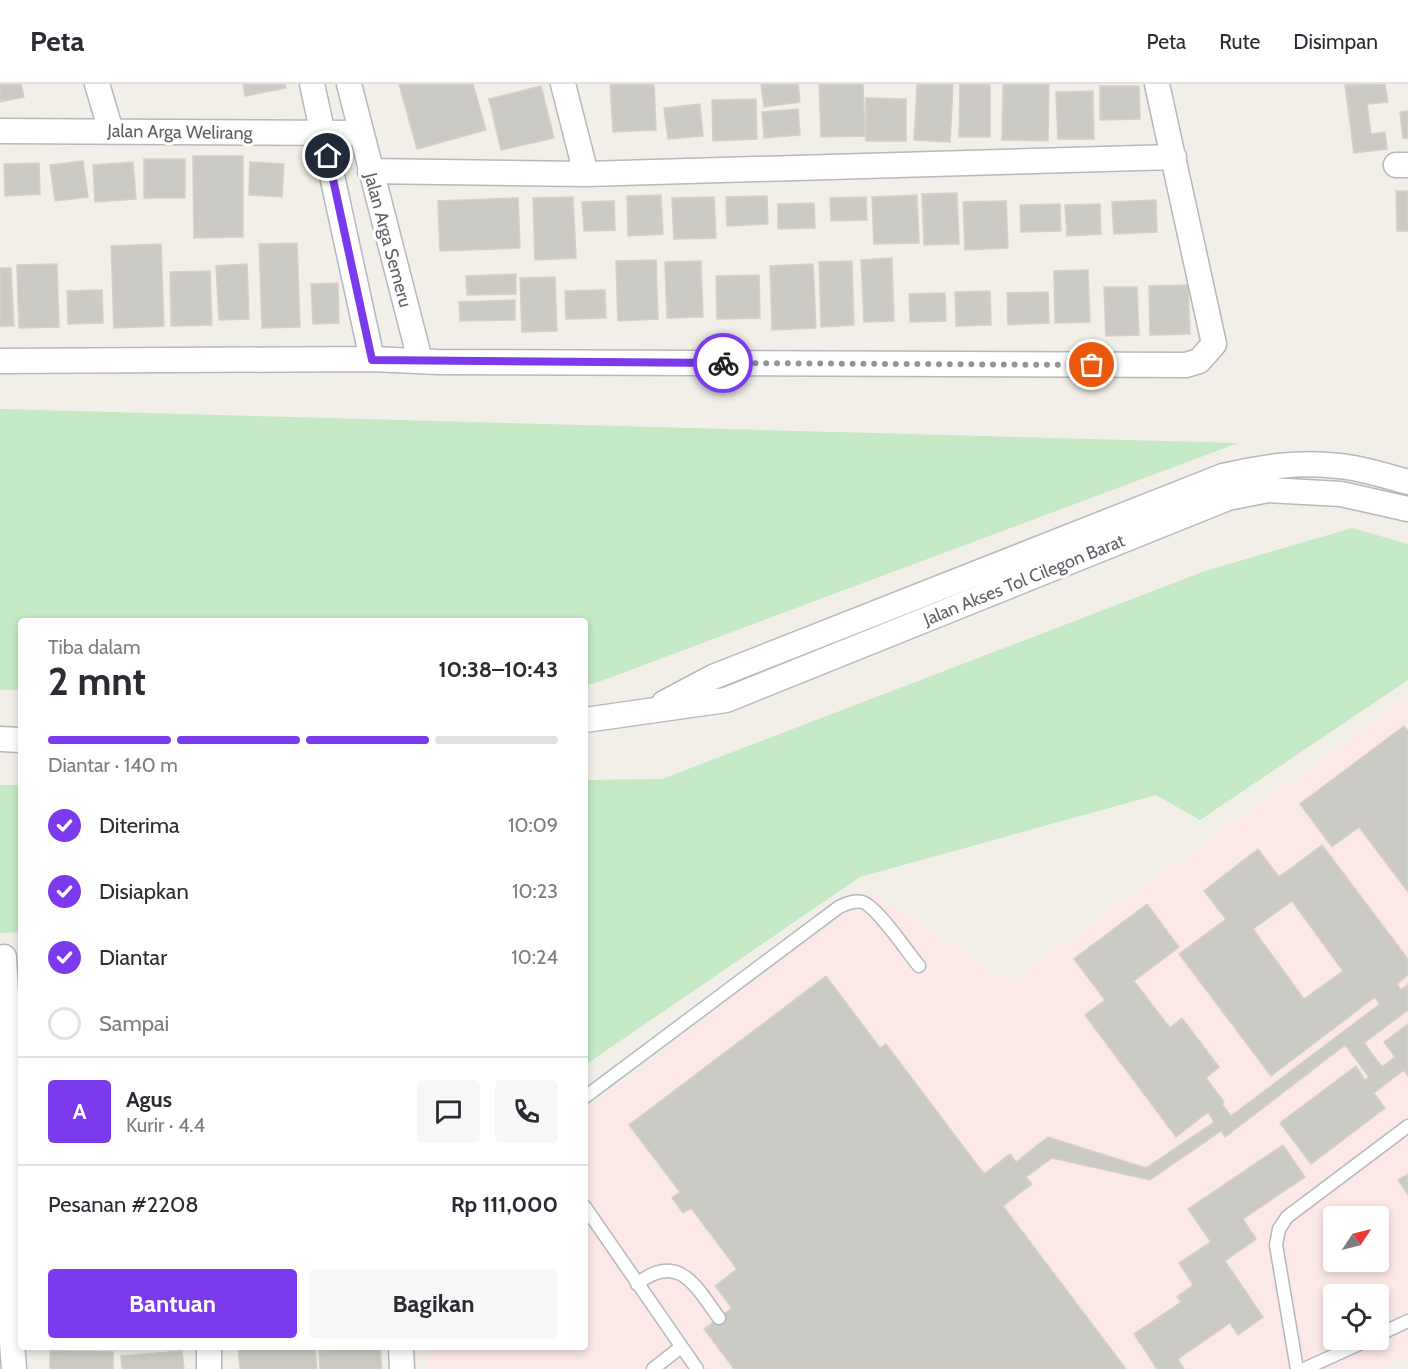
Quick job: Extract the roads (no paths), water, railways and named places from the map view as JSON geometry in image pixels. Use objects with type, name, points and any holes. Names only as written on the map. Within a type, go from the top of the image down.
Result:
[{"type":"street","points":[[97,84],[111,131]]},
{"type":"street","name":"Jalan Arga Semeru","points":[[312,84],[372,360]]},
{"type":"street","name":"Jalan Arga Semeru","points":[[349,84],[420,360]]},
{"type":"street","points":[[563,84],[586,174]]},
{"type":"street","points":[[0,361],[420,360],[1186,365],[1199,361],[1214,344],[1157,84]]},
{"type":"street","name":"Jalan Arga Welirang","points":[[0,131],[360,133]]},
{"type":"street","points":[[370,171],[586,174],[1174,157]]},
{"type":"street","points":[[646,712],[713,677],[1223,476],[1269,466],[1306,464],[1341,466],[1408,482]]},
{"type":"street","name":"Jalan Akses Tol Cilegon Barat","points":[[588,720],[726,700],[1228,498],[1268,490],[1341,494],[1408,509]]},
{"type":"street","points":[[0,739],[18,740]]},
{"type":"street","points":[[8,957],[4,1144],[6,1329],[14,1369]]},
{"type":"street","points":[[208,1350],[209,1369]]},
{"type":"street","points":[[402,1350],[402,1369]]},
{"type":"lane","points":[[588,1095],[839,907],[850,902],[859,901],[872,908],[919,966]]},
{"type":"lane","points":[[1297,1369],[1276,1245],[1279,1229],[1287,1217],[1408,1126]]},
{"type":"lane","points":[[588,1211],[697,1369]]},
{"type":"lane","points":[[637,1284],[650,1274],[664,1270],[683,1274],[694,1282],[719,1318]]},
{"type":"lane","points":[[1389,1330],[1408,1321]]},
{"type":"lane","points":[[653,1369],[681,1347]]},
{"type":"lane","points":[[1304,1369],[1346,1350]]}]
